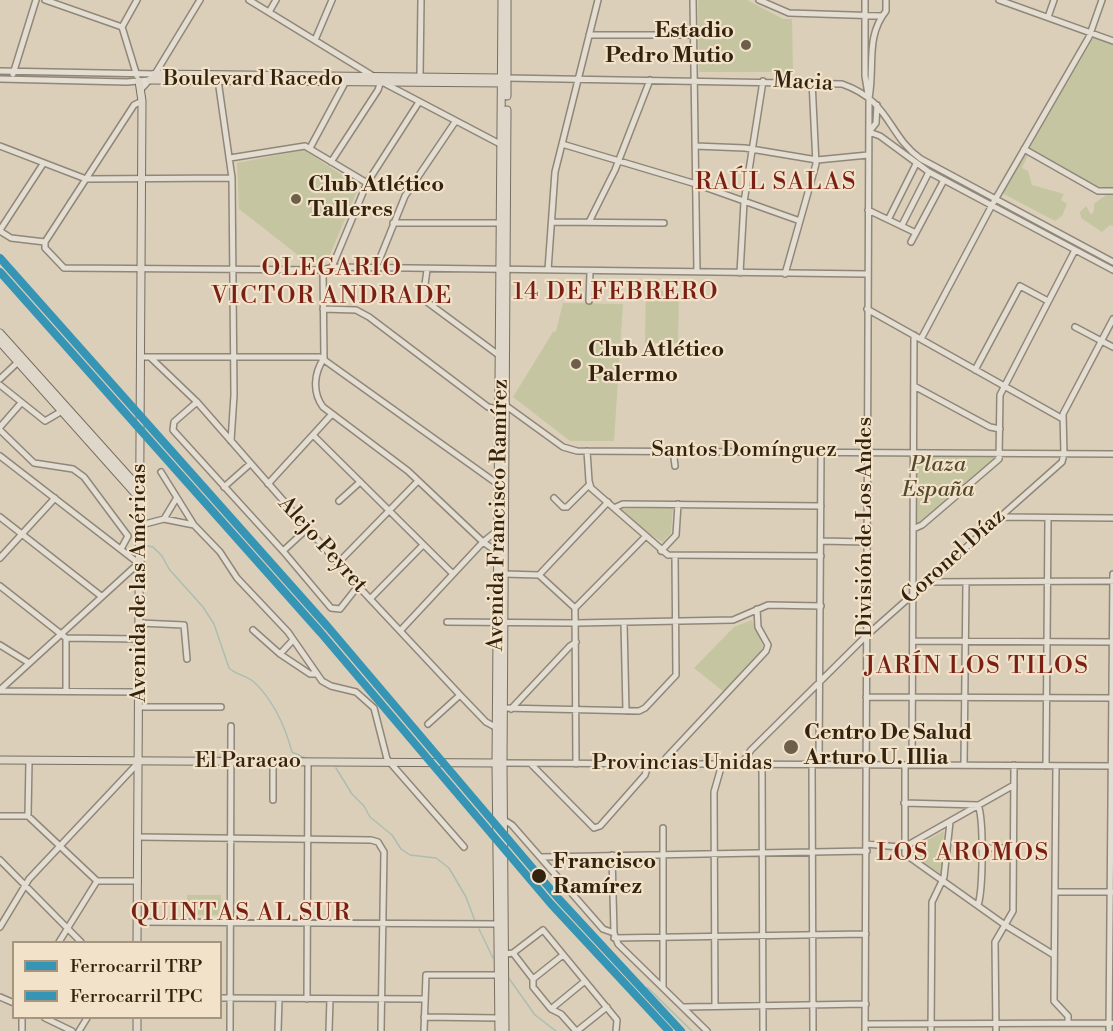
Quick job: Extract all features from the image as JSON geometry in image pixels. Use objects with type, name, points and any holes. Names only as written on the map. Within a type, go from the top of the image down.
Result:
[{"type":"main road","name":"Avenida Francisco Ramírez","points":[[502,0],[504,270],[497,728],[511,955],[505,965],[505,1031]]},
{"type":"main road","name":"Avenida Francisco Ramírez","points":[[501,529],[499,485],[503,409],[500,399],[500,356],[504,270],[502,145],[507,0]]},
{"type":"main road","name":"Boulevard Racedo","points":[[153,77],[420,76],[504,80]]},
{"type":"main road","name":"Boulevard Racedo","points":[[153,77],[218,80],[504,80]]},
{"type":"main road","name":"Avenida de las Américas","points":[[137,941],[142,267],[142,101],[139,81]]},
{"type":"main road","points":[[0,333],[141,490]]},
{"type":"main road","points":[[0,342],[141,500]]},
{"type":"main road","points":[[126,474],[141,475]]},
{"type":"main road","name":"Avenida Francisco Ramírez","points":[[499,1031],[500,763],[507,709],[500,623],[504,573],[501,554]]},
{"type":"main road","name":"El Paracao","points":[[0,760],[500,763]]},
{"type":"street","points":[[13,79],[13,71],[36,0]]},
{"type":"street","points":[[45,0],[122,27]]},
{"type":"street","points":[[137,0],[122,27],[139,81],[153,77],[200,0]]},
{"type":"street","points":[[249,0],[381,81],[502,145]]},
{"type":"street","points":[[269,12],[276,0]]},
{"type":"street","points":[[315,40],[332,0]]},
{"type":"street","points":[[420,76],[421,0]]},
{"type":"street","points":[[548,270],[554,176],[598,0]]},
{"type":"street","points":[[693,0],[697,272]]},
{"type":"street","points":[[759,0],[789,13],[882,16]]},
{"type":"street","name":"División de Los Andes","points":[[865,0],[865,76],[869,98]]},
{"type":"street","name":"División de Los Andes","points":[[865,1031],[869,98],[871,42],[887,8],[886,0]]},
{"type":"street","points":[[999,0],[1113,41]]},
{"type":"street","points":[[1048,16],[1054,0]]},
{"type":"street","points":[[921,339],[993,202],[1091,33],[1102,0]]},
{"type":"street","points":[[589,35],[693,35]]},
{"type":"street","name":"Boulevard Racedo","points":[[0,71],[139,81]]},
{"type":"street","name":"Boulevard Racedo","points":[[0,79],[139,81],[153,77]]},
{"type":"street","points":[[218,80],[232,178],[234,430],[231,441]]},
{"type":"street","name":"Macia","points":[[504,80],[812,81],[842,84],[869,98],[877,105],[916,155],[1075,250],[1113,270]]},
{"type":"street","points":[[589,222],[618,163],[650,80]]},
{"type":"street","points":[[310,148],[346,81]]},
{"type":"street","points":[[332,162],[378,90],[381,81]]},
{"type":"street","points":[[740,273],[744,202],[763,81]]},
{"type":"street","points":[[784,274],[817,160],[812,81]]},
{"type":"street","points":[[142,101],[134,105],[45,242],[45,248],[64,268],[323,270],[332,267],[867,274]]},
{"type":"street","points":[[332,267],[367,183],[419,102]]},
{"type":"street","name":"División de Los Andes","points":[[869,132],[876,123],[877,105]]},
{"type":"street","points":[[376,268],[408,190],[455,122]]},
{"type":"street","name":"Macia","points":[[869,132],[880,136],[916,164],[944,180],[1113,262]]},
{"type":"street","points":[[562,144],[618,163],[696,184],[800,221]]},
{"type":"street","points":[[230,158],[302,146],[310,148],[367,183]]},
{"type":"street","points":[[695,146],[753,149],[817,160],[868,155]]},
{"type":"street","points":[[1,148],[86,179],[232,178]]},
{"type":"street","points":[[1024,149],[1098,191],[1113,191]]},
{"type":"street","points":[[43,164],[0,230],[11,238],[45,242]]},
{"type":"street","points":[[889,218],[916,164]]},
{"type":"street","points":[[903,225],[929,172]]},
{"type":"street","points":[[911,242],[944,180]]},
{"type":"street","points":[[868,210],[889,218],[916,233]]},
{"type":"street","points":[[552,222],[664,223]]},
{"type":"street","points":[[393,223],[502,224]]},
{"type":"street","points":[[913,529],[922,525],[988,469],[1001,453],[999,398],[1075,250]]},
{"type":"street","points":[[323,270],[324,358],[316,374],[316,393],[320,403],[418,481],[483,542],[501,554]]},
{"type":"street","points":[[427,270],[423,300],[500,356]]},
{"type":"street","points":[[590,272],[590,301]]},
{"type":"street","points":[[975,370],[1020,286],[1048,301]]},
{"type":"street","name":"Santos Domínguez","points":[[323,309],[362,313],[488,407],[503,409],[563,447],[587,451],[672,449],[1113,454]]},
{"type":"street","points":[[867,309],[1063,419]]},
{"type":"street","points":[[1064,454],[1065,410],[1113,319]]},
{"type":"street","points":[[1075,327],[1113,347]]},
{"type":"street","points":[[914,335],[912,698],[903,846],[906,855],[1005,925],[1054,955]]},
{"type":"street","points":[[141,357],[310,356],[324,358],[499,485]]},
{"type":"street","name":"Alejo Peyret","points":[[151,358],[197,402],[370,599],[486,722],[497,728]]},
{"type":"street","points":[[0,378],[18,362]]},
{"type":"street","points":[[0,386],[45,421],[62,411]]},
{"type":"street","points":[[914,386],[990,427],[1000,429]]},
{"type":"street","points":[[197,402],[171,428],[283,551],[333,610],[340,609],[358,586]]},
{"type":"street","points":[[21,403],[0,428],[34,463],[73,470],[84,477],[128,536],[121,549]]},
{"type":"street","points":[[268,484],[332,414]]},
{"type":"street","points":[[314,436],[453,574]]},
{"type":"street","points":[[672,449],[675,466]]},
{"type":"street","points":[[587,451],[590,485],[662,551],[675,556],[821,556]]},
{"type":"street","points":[[819,764],[821,451]]},
{"type":"street","name":"Coronel Díaz","points":[[742,763],[751,750],[821,678],[1062,462],[1064,454]]},
{"type":"street","points":[[0,456],[139,561],[0,690]]},
{"type":"street","points":[[224,488],[250,464]]},
{"type":"street","points":[[161,472],[194,525],[220,552],[237,578],[293,640],[316,674],[331,686],[361,694],[374,708],[384,749],[391,762],[464,847]]},
{"type":"street","points":[[338,563],[390,513],[418,481]]},
{"type":"street","points":[[339,501],[360,482]]},
{"type":"street","points":[[554,498],[563,507],[567,507],[590,485]]},
{"type":"street","points":[[0,558],[55,498]]},
{"type":"street","points":[[164,519],[176,499]]},
{"type":"street","points":[[539,575],[608,502]]},
{"type":"street","points":[[614,508],[620,504],[821,506]]},
{"type":"street","points":[[662,551],[676,535],[678,504]]},
{"type":"street","points":[[0,517],[101,597]]},
{"type":"street","points":[[999,518],[1113,518]]},
{"type":"street","points":[[141,525],[164,519],[194,525]]},
{"type":"street","points":[[1046,766],[1048,519]]},
{"type":"street","points":[[283,551],[308,528]]},
{"type":"street","points":[[400,631],[483,542],[501,529]]},
{"type":"street","points":[[575,608],[645,537]]},
{"type":"street","points":[[821,541],[866,542]]},
{"type":"street","points":[[370,599],[423,545]]},
{"type":"street","points":[[507,709],[626,711],[645,708],[676,675],[675,556]]},
{"type":"street","points":[[504,573],[539,575],[575,608],[576,764]]},
{"type":"street","points":[[1109,1031],[1111,1023],[1113,574]]},
{"type":"street","points":[[927,582],[1113,581]]},
{"type":"street","points":[[964,765],[966,583]]},
{"type":"street","points":[[0,586],[66,638],[139,639]]},
{"type":"street","points":[[447,621],[624,623],[733,620],[768,605],[821,606]]},
{"type":"street","points":[[665,764],[666,758],[766,651],[768,645],[758,627],[757,609]]},
{"type":"street","points":[[140,623],[184,625],[187,659]]},
{"type":"street","points":[[624,623],[626,711]]},
{"type":"street","points":[[253,630],[280,654],[310,674],[316,674]]},
{"type":"street","points":[[66,638],[66,691]]},
{"type":"street","points":[[280,654],[293,640]]},
{"type":"street","points":[[913,641],[1113,642]]},
{"type":"street","points":[[507,709],[576,642]]},
{"type":"street","points":[[0,645],[29,663]]},
{"type":"street","points":[[0,690],[139,692]]},
{"type":"street","points":[[428,724],[460,695]]},
{"type":"street","points":[[866,697],[1113,698]]},
{"type":"street","points":[[139,708],[221,707]]},
{"type":"street","points":[[230,1031],[231,726]]},
{"type":"street","points":[[28,816],[29,760]]},
{"type":"street","points":[[0,927],[25,885],[139,762]]},
{"type":"street","points":[[273,762],[273,800]]},
{"type":"street","points":[[307,999],[308,762]]},
{"type":"street","name":"Provincias Unidas","points":[[500,763],[1112,766]]},
{"type":"street","points":[[531,764],[594,828],[600,825],[645,775],[648,765]]},
{"type":"street","points":[[714,1005],[714,792],[722,764]]},
{"type":"street","points":[[762,764],[763,1031]]},
{"type":"street","points":[[812,764],[813,1031]]},
{"type":"street","points":[[996,1031],[995,942],[1013,914],[1014,765]]},
{"type":"street","points":[[1056,766],[1054,1000],[1068,1016],[1068,1023]]},
{"type":"street","points":[[542,857],[812,851],[903,846],[1014,785]]},
{"type":"street","points":[[904,803],[978,806]]},
{"type":"street","points":[[978,806],[981,848],[978,905]]},
{"type":"street","points":[[0,816],[28,816],[97,881],[138,881]]},
{"type":"street","points":[[504,820],[513,825],[603,929],[614,935],[707,1031]]},
{"type":"street","points":[[932,1028],[932,902],[943,881],[950,822]]},
{"type":"street","points":[[663,828],[663,988]]},
{"type":"street","points":[[138,837],[371,840],[378,842],[384,852],[381,1031]]},
{"type":"street","points":[[981,848],[1014,848]]},
{"type":"street","points":[[612,855],[614,935]]},
{"type":"street","points":[[0,860],[80,941]]},
{"type":"street","points":[[60,941],[97,881]]},
{"type":"street","points":[[1055,892],[1112,892]]},
{"type":"street","points":[[138,922],[499,924]]},
{"type":"street","points":[[607,1007],[585,1029],[577,1031],[561,1014],[551,1009],[533,987],[533,979],[511,955],[543,930],[607,1007],[617,1020],[616,1031]]},
{"type":"street","points":[[614,935],[663,937],[866,934]]},
{"type":"street","points":[[533,979],[563,955]]},
{"type":"street","points":[[424,1031],[426,975],[500,975]]},
{"type":"street","points":[[551,1009],[585,981]]},
{"type":"street","points":[[222,998],[424,999]]},
{"type":"street","points":[[278,1031],[279,999]]},
{"type":"street","points":[[329,1031],[330,999]]},
{"type":"street","points":[[683,1007],[866,1004]]},
{"type":"street","points":[[424,1017],[499,1018]]},
{"type":"street","points":[[49,1019],[72,1031]]},
{"type":"street","points":[[865,1024],[932,1028],[996,1023],[1111,1023]]},
{"type":"street","points":[[1053,1031],[1054,1023]]},
{"type":"green space","name":"Estadio Pedro Mutio","points":[[698,0],[747,0],[783,19],[792,19],[793,72],[699,72]]},
{"type":"green space","points":[[1094,37],[1113,43],[1113,189],[1101,189],[1029,149]]},
{"type":"green space","name":"Club Atlético Talleres","points":[[304,150],[357,185],[358,189],[328,259],[307,262],[239,209],[237,163]]},
{"type":"green space","points":[[1024,152],[1028,155],[1022,168],[1028,171],[1032,185],[1064,194],[1061,200],[1067,204],[1062,216],[1055,221],[1002,193]]},
{"type":"green space","points":[[1107,194],[1113,194],[1113,226],[1110,225],[1102,232],[1081,218],[1080,212],[1086,206],[1091,215],[1094,211],[1094,204]]},
{"type":"green space","points":[[646,291],[679,291],[678,343],[645,343]]},
{"type":"green space","name":"Club Atlético Palermo","points":[[563,303],[623,304],[614,441],[570,441],[513,397],[553,332],[556,331]]},
{"type":"green space","name":"Plaza España","points":[[918,456],[994,456],[995,458],[919,524],[915,525]]},
{"type":"green space","points":[[673,507],[671,533],[663,542],[647,533],[621,509]]},
{"type":"green space","points":[[752,620],[763,646],[759,655],[724,692],[694,668],[734,627]]},
{"type":"green space","points":[[944,831],[941,874],[911,854],[911,849]]},
{"type":"green space","points":[[187,895],[221,895],[220,915],[187,915]]},
{"type":"waterway","points":[[144,545],[153,547],[162,556],[169,569],[203,607],[214,624],[229,668],[251,680],[261,689],[278,714],[292,752],[305,758]]},
{"type":"waterway","points":[[336,768],[370,817],[392,835],[401,849],[410,855],[436,858],[449,868],[466,897],[475,921]]},
{"type":"waterway","points":[[479,929],[493,958]]},
{"type":"waterway","points":[[508,977],[535,1015],[556,1031]]},
{"type":"waterway","points":[[645,989],[648,988],[692,1031]]},
{"type":"waterway","points":[[636,992],[671,1031]]},
{"type":"rail line","name":"TRP","points":[[0,258],[328,627],[558,898],[681,1031]]},
{"type":"rail line","name":"TPC","points":[[0,272],[321,633],[551,904],[669,1031]]},
{"type":"place","name":"Estadio Pedro Mutio","points":[[746,45]]},
{"type":"place","name":"Club Atlético Talleres","points":[[296,199]]},
{"type":"place","name":"Club Atlético Palermo","points":[[576,364]]},
{"type":"place","name":"Centro De Salud Arturo U. Illia","points":[[791,747]]},
{"type":"place","name":"Francisco Ramírez","points":[[539,876]]},
{"type":"district","name":"RAÚL SALAS","points":[[776,183]]},
{"type":"district","name":"OLEGARIO VICTOR ANDRADE","points":[[332,283]]},
{"type":"district","name":"14 DE FEBRERO","points":[[616,293]]},
{"type":"district","name":"JARÍN LOS TILOS","points":[[977,667]]},
{"type":"district","name":"LOS AROMOS","points":[[963,854]]},
{"type":"district","name":"QUINTAS AL SUR","points":[[241,914]]}]
